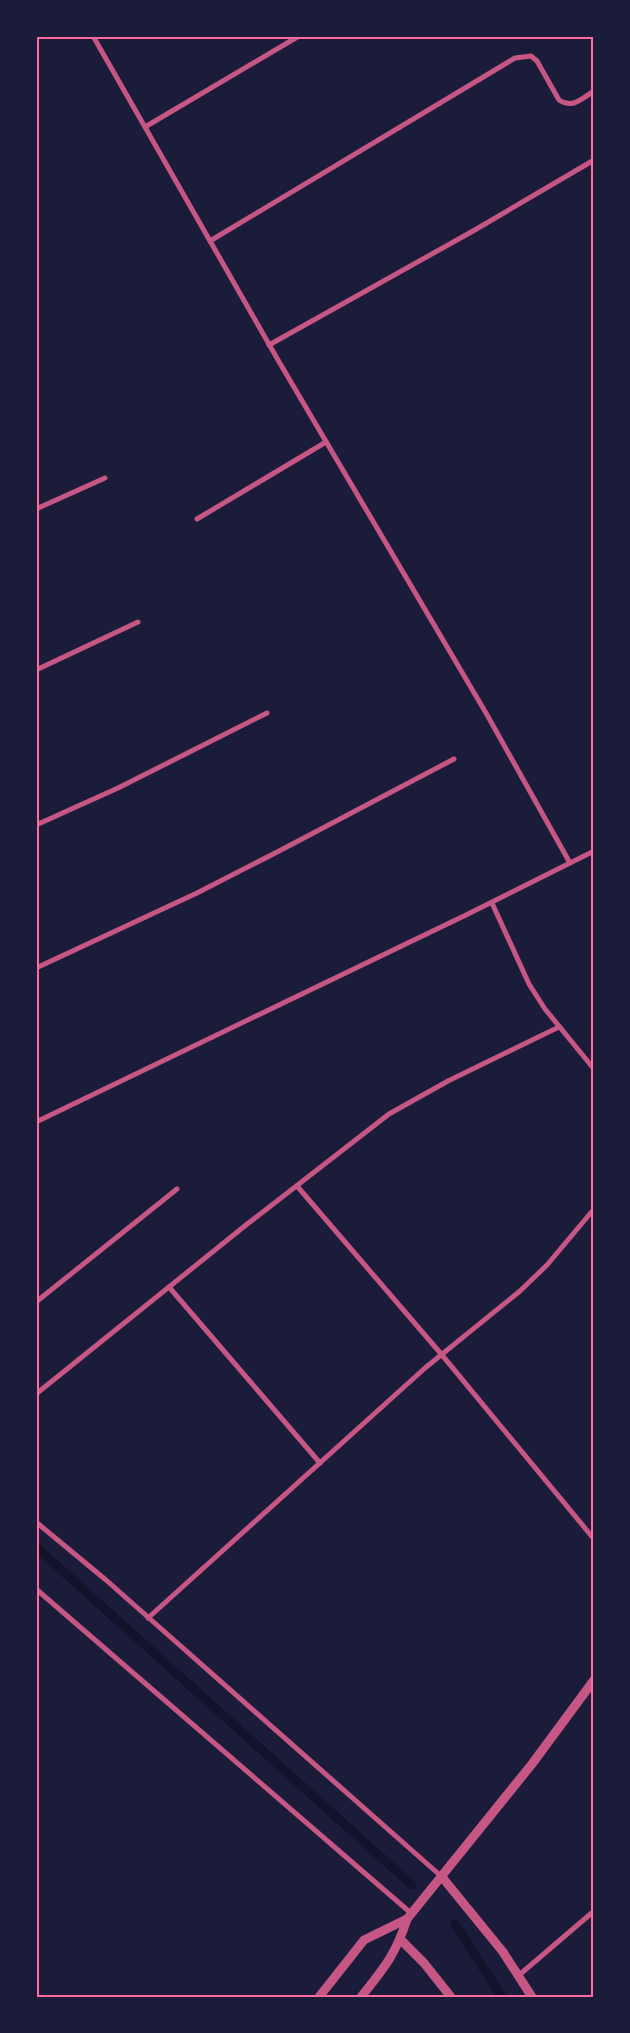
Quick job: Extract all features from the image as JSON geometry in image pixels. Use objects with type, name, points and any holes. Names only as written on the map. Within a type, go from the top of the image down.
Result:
[{"type":"street","points":[[94,36],[269,344],[486,713],[570,863]]},
{"type":"street","points":[[146,128],[299,36]]},
{"type":"street","points":[[210,241],[515,58],[531,56],[537,61],[559,100],[565,104],[571,105],[594,92]]},
{"type":"street","points":[[269,344],[473,231],[594,160]]},
{"type":"street","points":[[197,519],[326,442]]},
{"type":"street","points":[[36,509],[105,478]]},
{"type":"street","points":[[36,670],[138,622]]},
{"type":"street","points":[[36,825],[118,788],[267,713]]},
{"type":"street","points":[[36,968],[197,893],[454,759]]},
{"type":"street","points":[[36,1122],[492,903],[594,851]]},
{"type":"street","points":[[492,903],[529,984],[545,1009],[594,1069]]},
{"type":"street","points":[[36,1394],[389,1114],[448,1081],[559,1027]]},
{"type":"street","points":[[297,1186],[442,1355],[594,1539]]},
{"type":"street","points":[[36,1302],[177,1189]]},
{"type":"street","points":[[148,1618],[320,1462],[442,1355],[520,1291],[547,1265],[594,1209]]},
{"type":"street","points":[[169,1287],[320,1462]]},
{"type":"street","points":[[36,1522],[442,1877],[503,1952],[532,1997]]},
{"type":"street","points":[[36,1589],[410,1916]]},
{"type":"street","points":[[362,1997],[391,1960],[410,1916],[532,1764],[594,1680]]},
{"type":"street","points":[[518,1976],[594,1911]]},
{"type":"street","points":[[319,1997],[364,1940],[410,1916]]},
{"type":"street","points":[[401,1940],[451,1997]]},
{"type":"waterway","points":[[36,1547],[412,1885]]},
{"type":"waterway","points":[[455,1924],[502,1997]]}]
